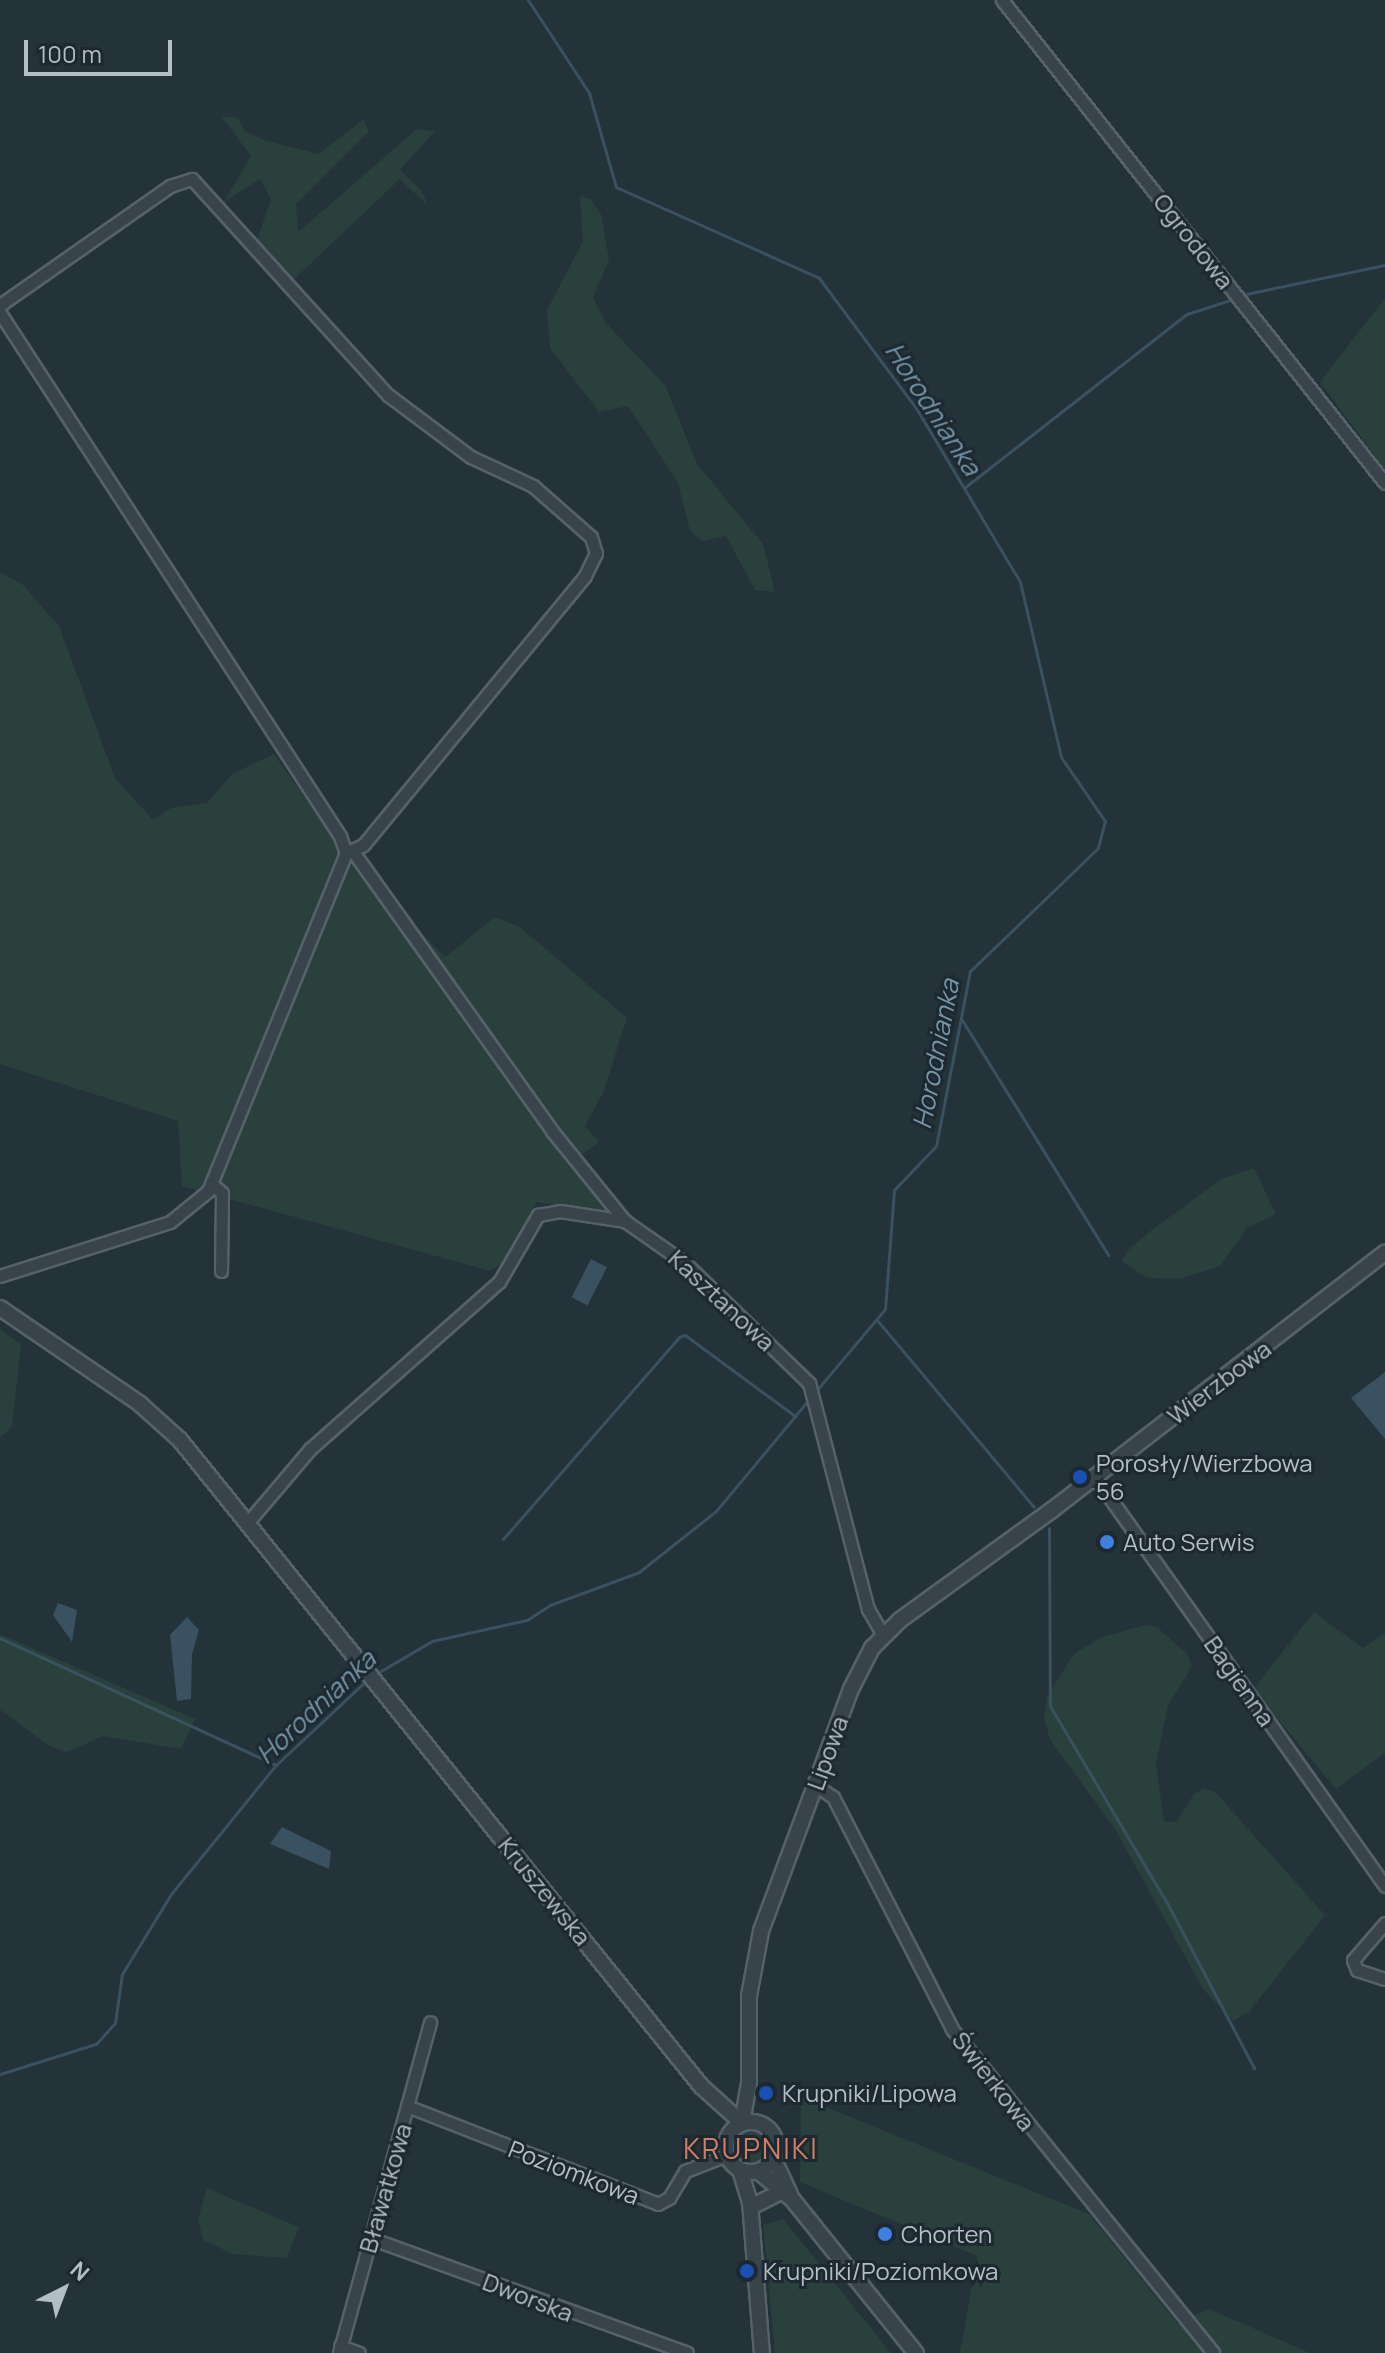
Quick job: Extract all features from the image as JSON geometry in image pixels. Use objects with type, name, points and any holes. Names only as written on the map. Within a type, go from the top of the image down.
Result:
[{"type":"street","name":"Ogrodowa","points":[[1002,0],[1385,483]]},
{"type":"street","points":[[0,305],[170,186],[192,179],[381,389],[471,457],[533,486],[591,537],[596,553],[585,576],[350,853],[212,1184],[196,1204],[170,1222],[0,1276]]},
{"type":"street","points":[[0,313],[350,853],[552,1131],[625,1221]]},
{"type":"street","points":[[212,1184],[222,1193],[221,1271]]},
{"type":"street","points":[[248,1522],[310,1449],[499,1282],[538,1215],[560,1211],[625,1221]]},
{"type":"street","name":"Kasztanowa","points":[[625,1221],[685,1263],[814,1393],[868,1609],[883,1635]]},
{"type":"street","name":"Wierzbowa","points":[[1052,1510],[1385,1253]]},
{"type":"street","name":"Kruszewska","points":[[0,1308],[161,1422],[248,1522],[712,2098],[742,2123]]},
{"type":"street","name":"Bagienna","points":[[1095,1477],[1385,1886]]},
{"type":"street","name":"Lipowa","points":[[742,2123],[749,2083],[754,1959],[851,1689],[883,1635],[1052,1510]]},
{"type":"street","name":"Świerkowa","points":[[815,1785],[833,1797],[952,2029],[1213,2353]]},
{"type":"street","points":[[1385,1923],[1353,1960],[1357,1970],[1385,1979]]},
{"type":"street","name":"Bławatkowa","points":[[340,2350],[430,2022]]},
{"type":"street","points":[[712,2098],[734,2098],[749,2083]]},
{"type":"street","name":"Lipowa","points":[[749,2083],[762,2123]]},
{"type":"street","name":"Kruszewska","points":[[712,2098],[729,2135]]},
{"type":"street","name":"Poziomkowa","points":[[407,2106],[658,2204],[669,2198],[685,2171],[727,2155]]},
{"type":"street","points":[[762,2353],[750,2205],[740,2170],[727,2155],[729,2135],[742,2123],[762,2123],[776,2142],[774,2160],[787,2195]]},
{"type":"street","points":[[750,2205],[758,2171],[774,2160]]},
{"type":"street","points":[[740,2170],[758,2171],[787,2195],[916,2353]]},
{"type":"street","points":[[750,2205],[787,2195]]},
{"type":"street","name":"Dworska","points":[[370,2238],[687,2353]]},
{"type":"street","points":[[340,2350],[359,2353]]},
{"type":"green space","points":[[221,116],[238,118],[245,131],[264,140],[318,154],[364,119],[369,131],[296,204],[298,232],[417,129],[435,131],[400,170],[422,191],[428,206],[400,179],[290,283],[256,243],[271,199],[260,179],[224,202],[251,156]]},
{"type":"green space","points":[[580,196],[590,199],[601,214],[609,260],[593,297],[605,322],[665,385],[697,464],[763,544],[775,592],[755,590],[726,536],[702,541],[690,531],[678,483],[628,406],[599,412],[550,348],[547,310],[583,241]]},
{"type":"green space","points":[[1385,298],[1385,470],[1320,382]]},
{"type":"green space","points":[[0,572],[23,585],[59,626],[115,778],[153,820],[171,808],[207,803],[232,774],[274,754],[353,865],[445,957],[495,917],[520,927],[627,1018],[603,1093],[585,1126],[599,1142],[571,1163],[610,1214],[536,1202],[509,1258],[490,1271],[182,1186],[178,1121],[0,1064]]},
{"type":"green space","points":[[1254,1168],[1276,1214],[1247,1228],[1220,1266],[1180,1279],[1147,1278],[1122,1262],[1127,1251],[1149,1232],[1221,1179]]},
{"type":"green space","points":[[0,1329],[21,1344],[12,1427],[0,1437]]},
{"type":"green space","points":[[1314,1612],[1363,1648],[1385,1633],[1385,1753],[1336,1789],[1253,1689]]},
{"type":"green space","points":[[1145,1625],[1157,1627],[1188,1655],[1192,1667],[1168,1705],[1156,1764],[1164,1821],[1176,1822],[1194,1794],[1204,1788],[1215,1792],[1325,1915],[1249,2012],[1233,2021],[1203,1989],[1115,1829],[1050,1740],[1044,1718],[1047,1696],[1074,1654],[1102,1637]]},
{"type":"green space","points":[[0,1634],[195,1719],[181,1749],[103,1736],[67,1752],[51,1747],[0,1710]]},
{"type":"green space","points":[[801,2097],[1089,2214],[1177,2323],[1209,2309],[1310,2353],[960,2353],[977,2256],[800,2182]]},
{"type":"green space","points":[[750,2131],[761,2136],[766,2147],[761,2158],[750,2163],[739,2158],[734,2147],[739,2136]]},
{"type":"green space","points":[[207,2188],[299,2227],[287,2258],[233,2254],[203,2240],[198,2219]]},
{"type":"green space","points":[[783,2219],[891,2353],[775,2353],[763,2225]]},
{"type":"water","points":[[591,1259],[607,1267],[588,1305],[571,1297]]},
{"type":"water","points":[[1385,1372],[1385,1439],[1351,1398]]},
{"type":"water","points":[[58,1603],[77,1610],[72,1642],[53,1615]]},
{"type":"water","points":[[187,1617],[199,1630],[192,1654],[191,1699],[177,1701],[170,1635]]},
{"type":"water","points":[[282,1827],[331,1851],[329,1869],[270,1844]]},
{"type":"waterway","name":"Horodnianka","points":[[528,0],[589,93],[616,187],[819,278],[916,408],[1020,582],[1061,757],[1105,821],[1098,848],[970,971],[936,1146],[894,1190],[885,1309],[815,1392]]},
{"type":"waterway","points":[[1246,294],[1385,265]]},
{"type":"waterway","points":[[964,488],[1187,314],[1230,300]]},
{"type":"waterway","points":[[962,1020],[1108,1255]]},
{"type":"waterway","points":[[877,1320],[1034,1507]]},
{"type":"waterway","points":[[503,1539],[679,1337],[685,1335],[795,1416]]},
{"type":"waterway","name":"Horodnianka","points":[[374,1675],[432,1641],[527,1620],[550,1605],[639,1572],[716,1511],[810,1398]]},
{"type":"waterway","points":[[1049,1528],[1050,1706],[1166,1901],[1254,2068]]},
{"type":"waterway","points":[[0,1638],[276,1765]]},
{"type":"waterway","name":"Horodnianka","points":[[0,2074],[96,2044],[115,2023],[122,1974],[171,1894],[276,1765],[368,1679]]},
{"type":"place","name":"Porosły/Wierzbowa 56","points":[[1080,1477]]},
{"type":"place","name":"Auto Serwis","points":[[1107,1542]]},
{"type":"place","name":"Krupniki/Lipowa","points":[[766,2093]]},
{"type":"place","name":"Chorten","points":[[885,2234]]},
{"type":"place","name":"Krupniki/Poziomkowa","points":[[747,2271]]},
{"type":"district","name":"KRUPNIKI","points":[[751,2148]]}]
